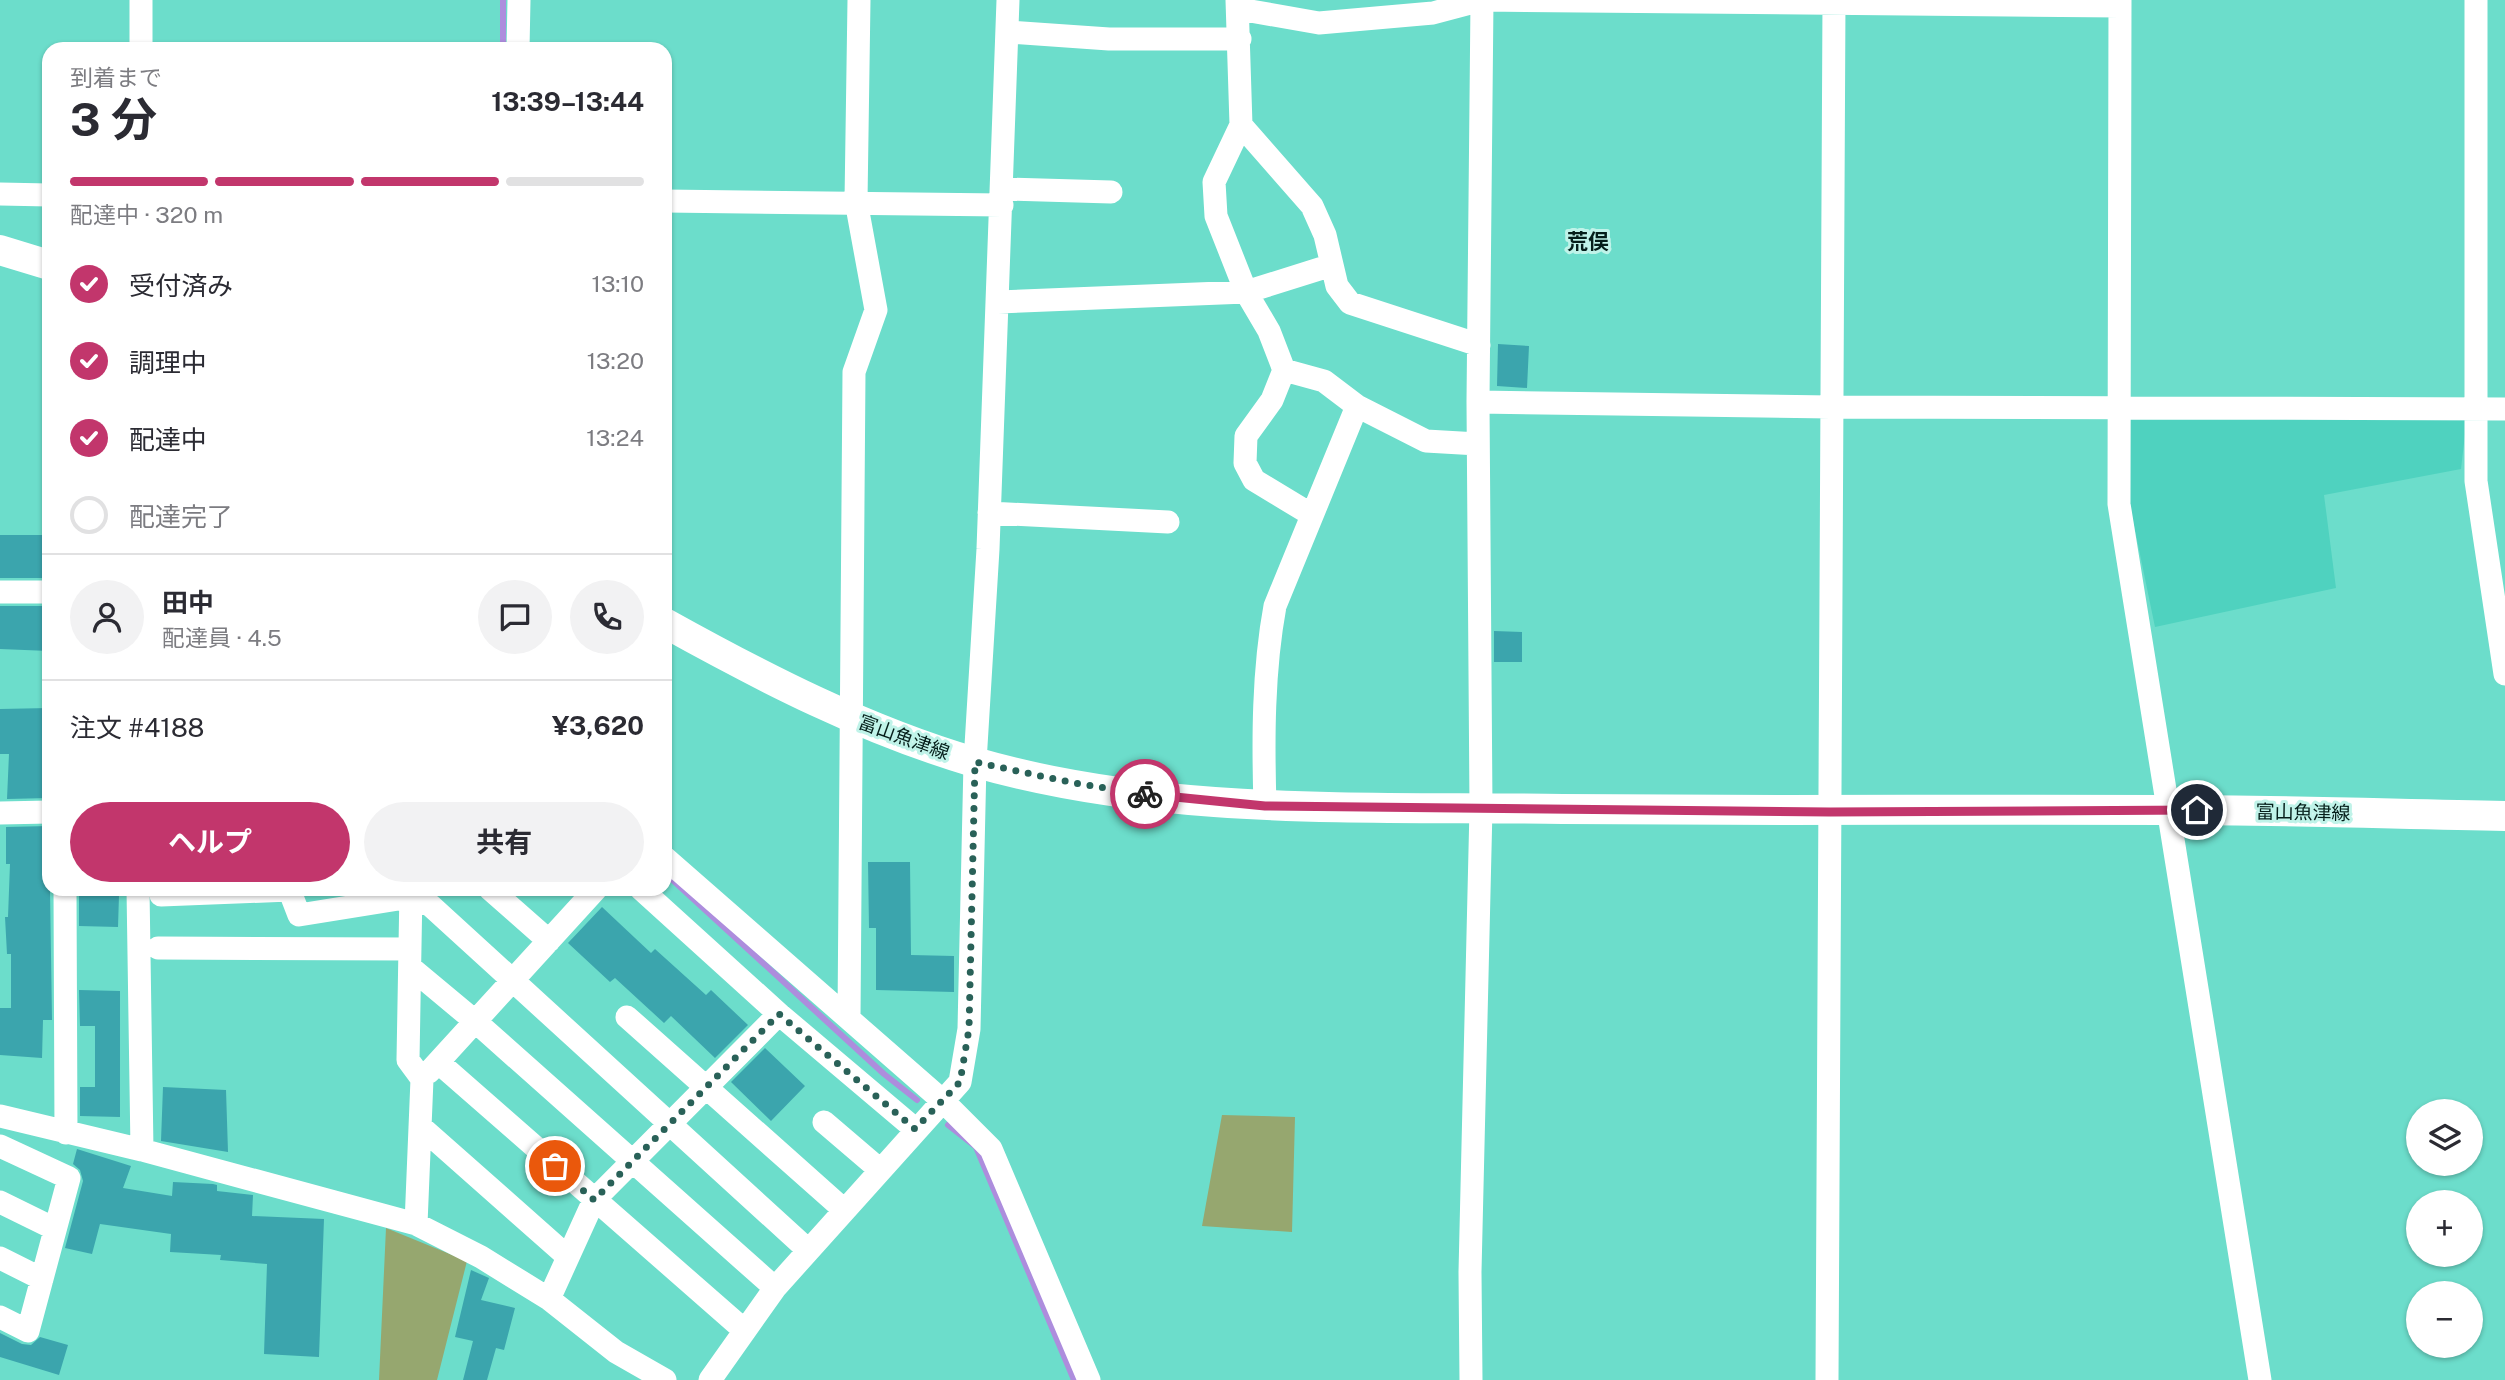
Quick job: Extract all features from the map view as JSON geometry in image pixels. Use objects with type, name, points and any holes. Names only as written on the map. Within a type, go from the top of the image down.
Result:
[{"type":"main road","points":[[0,250],[42,263]]},
{"type":"main road","name":"富山魚津線","points":[[672,627],[852,718],[975,762],[1074,783],[1265,806],[1830,812],[2169,810],[2505,816]]},
{"type":"street","points":[[141,0],[141,42]]},
{"type":"street","points":[[519,0],[519,42]]},
{"type":"street","points":[[849,1018],[854,372],[876,310],[856,201],[859,0]]},
{"type":"street","points":[[710,1380],[775,1288],[842,1209],[960,1082],[969,1029],[975,762],[1003,197],[1008,0]]},
{"type":"street","points":[[1471,1380],[1470,1272],[1481,808],[1478,402],[1482,0]]},
{"type":"street","points":[[1312,515],[1254,480],[1245,463],[1246,436],[1272,400],[1284,370],[1269,331],[1246,292],[1216,216],[1214,182],[1241,125],[1238,4],[1319,23],[1433,13],[1482,0],[2120,3],[2117,407],[2119,504],[2260,1380]]},
{"type":"street","points":[[2476,0],[2473,409],[2476,481],[2505,674]]},
{"type":"street","points":[[1827,1380],[1834,3]]},
{"type":"street","points":[[1008,32],[1109,39],[1240,40]]},
{"type":"street","points":[[1241,125],[1312,206],[1325,235],[1336,286],[1350,303],[1479,345]]},
{"type":"street","points":[[672,201],[856,201],[1111,192]]},
{"type":"street","points":[[0,194],[42,195]]},
{"type":"street","points":[[998,302],[1246,292],[1332,265]]},
{"type":"street","points":[[1284,370],[1325,382],[1357,406],[1426,442],[1478,444]]},
{"type":"street","points":[[1478,402],[1831,407],[2505,409]]},
{"type":"street","points":[[1265,806],[1263,747],[1270,634],[1275,606],[1357,406]]},
{"type":"street","points":[[989,513],[1168,522]]},
{"type":"street","points":[[0,592],[42,592]]},
{"type":"street","points":[[0,813],[42,812]]},
{"type":"street","points":[[672,864],[944,1102],[991,1149],[1088,1380]]},
{"type":"street","points":[[65,896],[66,1133]]},
{"type":"street","points":[[138,896],[142,1150]]},
{"type":"street","points":[[292,896],[299,915],[396,896]]},
{"type":"street","points":[[411,896],[408,1060],[422,1079],[416,1224]]},
{"type":"street","points":[[416,896],[430,905],[515,980],[669,1125],[808,1250]]},
{"type":"street","points":[[498,896],[549,941]]},
{"type":"street","points":[[422,1079],[515,980],[549,941],[582,896]]},
{"type":"street","points":[[649,896],[779,1014],[915,1129]]},
{"type":"street","points":[[158,948],[410,958],[631,1163],[775,1288]]},
{"type":"street","points":[[550,1299],[594,1200],[779,1014]]},
{"type":"street","points":[[627,1017],[842,1209]]},
{"type":"street","points":[[438,1062],[744,1330]]},
{"type":"street","points":[[0,1116],[142,1150],[416,1224],[481,1257],[550,1299],[616,1352],[665,1380]]},
{"type":"street","points":[[824,1122],[879,1169]]},
{"type":"street","points":[[420,1126],[568,1257]]},
{"type":"street","points":[[0,1146],[69,1178],[28,1331],[0,1317]]},
{"type":"street","points":[[0,1202],[55,1228]]},
{"type":"street","points":[[0,1258],[42,1279]]},
{"type":"shaded area","points":[[2467,417],[2461,469],[2324,495],[2336,588],[2155,627],[2129,501],[2130,418]]},
{"type":"shaded area","points":[[1222,1115],[1295,1117],[1292,1232],[1202,1226]]},
{"type":"shaded area","points":[[386,1228],[467,1261],[437,1380],[379,1380]]},
{"type":"building","points":[[1498,344],[1529,346],[1527,388],[1497,386]]},
{"type":"building","points":[[0,535],[42,535],[42,578],[0,578]]},
{"type":"building","points":[[0,606],[42,606],[42,651],[0,649]]},
{"type":"building","points":[[1494,631],[1522,632],[1522,662],[1494,662]]},
{"type":"building","points":[[42,708],[42,798],[7,799],[9,754],[0,754],[0,709]]},
{"type":"building","points":[[42,826],[42,896],[50,896],[52,1020],[43,1020],[42,1058],[0,1055],[0,1008],[11,1008],[11,954],[7,954],[5,917],[8,917],[10,864],[6,864],[6,827]]},
{"type":"building","points":[[868,862],[910,862],[911,955],[954,956],[954,992],[876,990],[876,928],[869,928]]},
{"type":"building","points":[[79,896],[119,896],[118,927],[79,926]]},
{"type":"building","points":[[602,907],[651,953],[655,949],[706,995],[711,990],[748,1025],[715,1058],[671,1016],[664,1023],[615,978],[610,982],[568,943]]},
{"type":"building","points":[[79,990],[120,991],[120,1117],[80,1116],[80,1087],[95,1087],[95,1026],[80,1026]]},
{"type":"building","points":[[765,1048],[805,1086],[771,1121],[731,1082]]},
{"type":"building","points":[[163,1087],[226,1090],[228,1152],[161,1141]]},
{"type":"building","points":[[77,1149],[131,1166],[123,1188],[172,1196],[173,1182],[213,1184],[217,1185],[217,1191],[253,1195],[252,1216],[324,1219],[319,1357],[264,1354],[267,1264],[220,1260],[221,1255],[170,1252],[171,1234],[100,1224],[92,1254],[65,1248],[83,1181],[80,1170],[73,1164]]},
{"type":"building","points":[[471,1270],[489,1278],[481,1300],[515,1308],[504,1350],[496,1348],[487,1380],[463,1380],[473,1341],[455,1337]]},
{"type":"building","points":[[0,1333],[22,1344],[31,1345],[40,1337],[68,1345],[59,1375],[0,1357]]},
{"type":"waterway","points":[[503,0],[503,42]]},
{"type":"waterway","points":[[672,879],[884,1074],[917,1100]]},
{"type":"waterway","points":[[948,1125],[976,1147],[1074,1380]]},
{"type":"way so far","points":[[555,1166],[594,1200],[779,1014],[915,1129],[944,1102],[960,1082],[969,1029],[975,762],[1074,783],[1145,794]]},
{"type":"district","name":"荒俣","points":[[1588,241]]},
{"type":"route","points":[[1145,794],[1265,806],[1830,812],[2197,810]]}]
